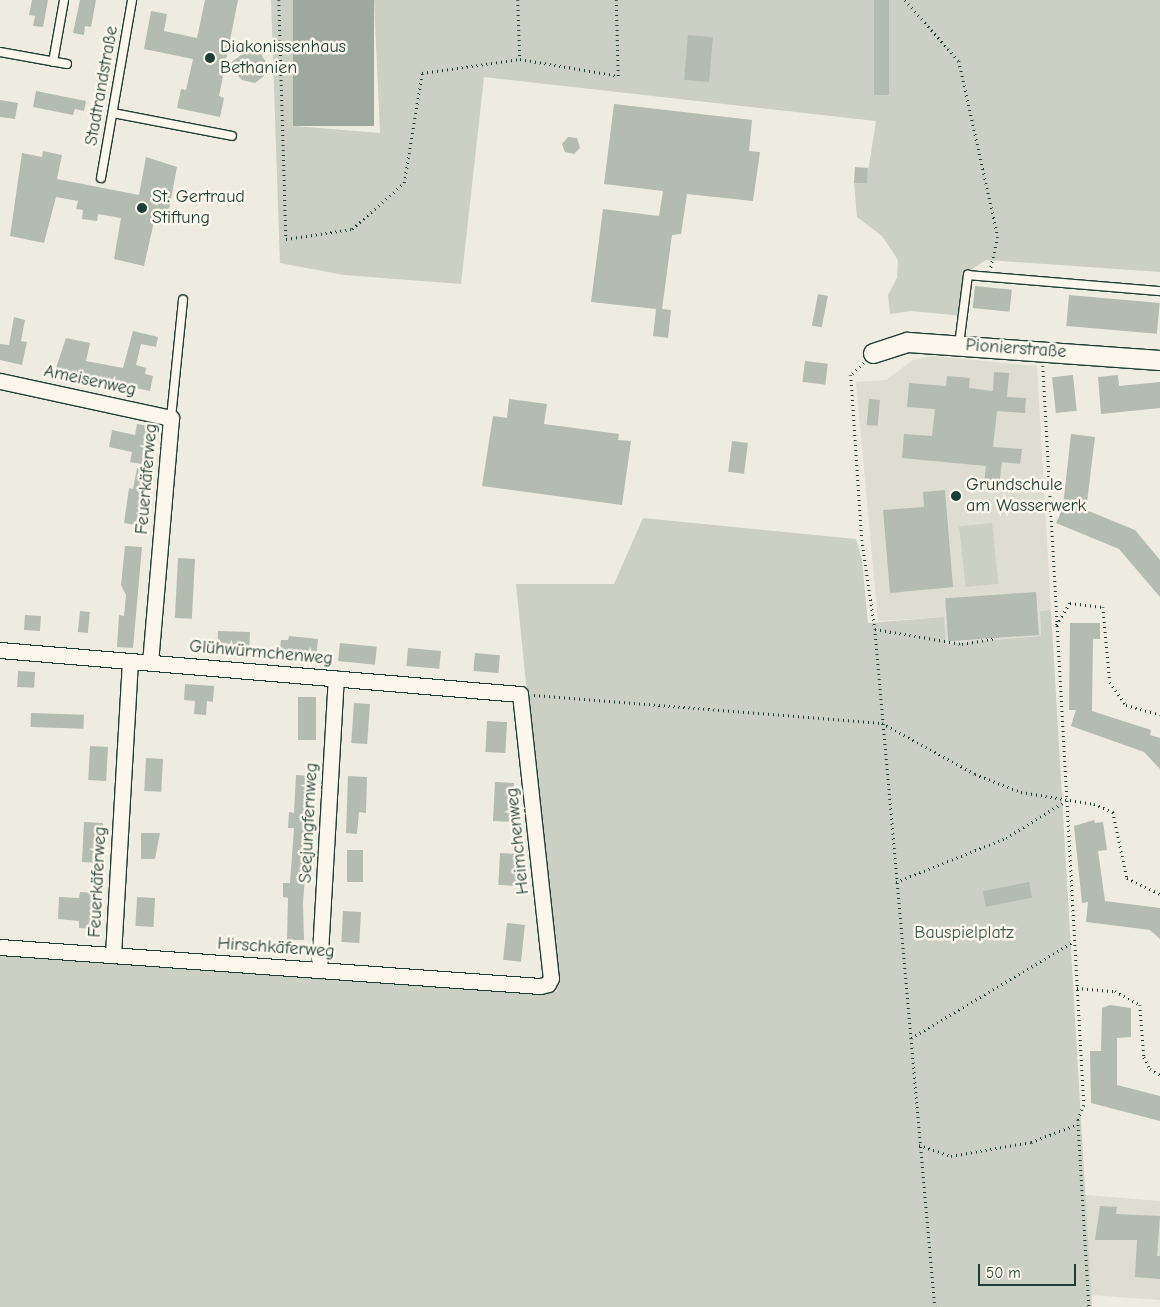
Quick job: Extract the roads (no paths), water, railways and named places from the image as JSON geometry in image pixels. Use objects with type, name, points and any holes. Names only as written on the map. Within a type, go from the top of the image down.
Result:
[{"type":"street","name":"Pionierstraße","points":[[873,353],[907,342],[1160,360]]},
{"type":"street","name":"Ameisenweg","points":[[0,381],[171,418]]},
{"type":"street","name":"Feuerkäferweg","points":[[150,662],[171,418]]},
{"type":"street","name":"Glühwürmchenweg","points":[[0,650],[520,694]]},
{"type":"street","name":"Feuerkäferweg","points":[[113,955],[130,661]]},
{"type":"street","name":"Seejungfernweg","points":[[319,970],[336,678]]},
{"type":"street","name":"Heimchenweg","points":[[520,694],[551,978],[548,984]]},
{"type":"street","name":"Hirschkäferweg","points":[[0,947],[548,984]]},
{"type":"lane","points":[[53,62],[64,0]]},
{"type":"lane","name":"Stadtrandstraße","points":[[101,178],[132,0]]},
{"type":"lane","points":[[0,52],[67,64]]},
{"type":"lane","points":[[113,113],[232,136]]},
{"type":"lane","points":[[959,345],[968,275],[1160,291]]},
{"type":"lane","name":"Feuerkäferweg","points":[[171,418],[183,300]]},
{"type":"place","name":"Diakonissenhaus Bethanien","points":[[210,58]]},
{"type":"place","name":"St. Gertraud Stiftung","points":[[142,208]]},
{"type":"place","name":"Grundschule am Wasserwerk","points":[[956,496]]},
{"type":"park label","name":"Bauspielplatz","points":[[964,933]]}]
